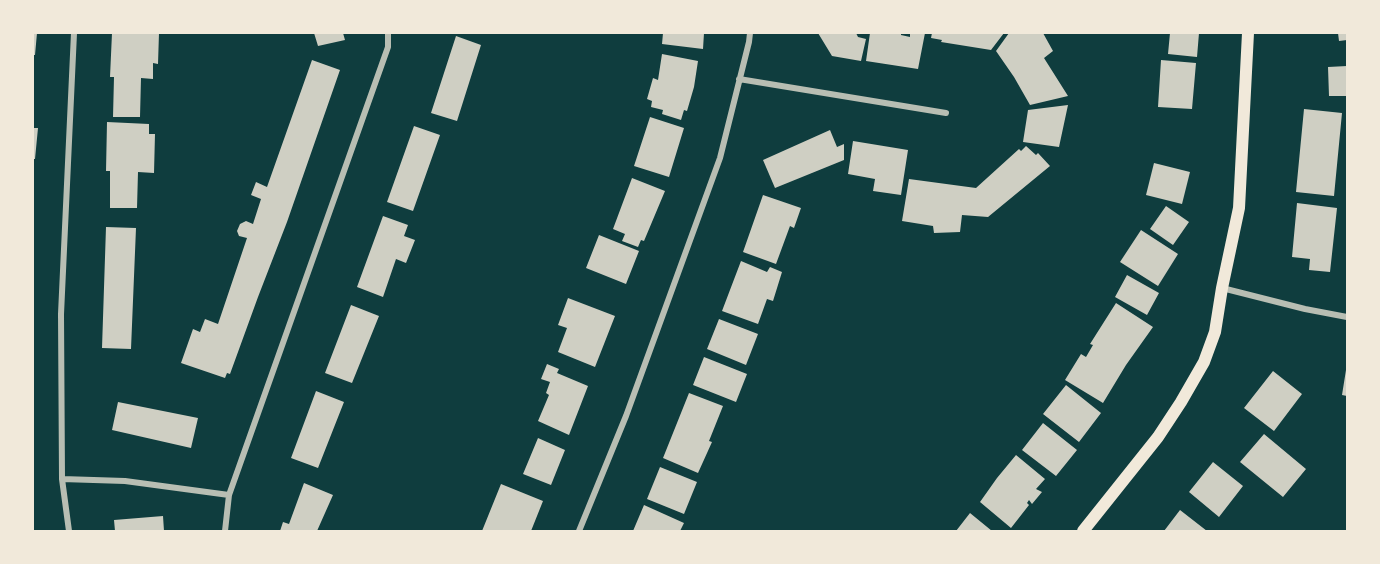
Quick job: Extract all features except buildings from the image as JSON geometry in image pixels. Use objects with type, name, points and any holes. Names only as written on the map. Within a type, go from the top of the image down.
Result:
[{"type":"main road","points":[[1083,531],[1158,437],[1204,362],[1215,332],[1239,208],[1248,33]]},
{"type":"street","points":[[69,531],[62,479],[61,314],[74,33]]},
{"type":"street","points":[[225,531],[229,495],[387,47],[388,33]]},
{"type":"street","points":[[579,531],[626,416],[720,158],[750,33]]},
{"type":"street","points":[[739,78],[946,113]]},
{"type":"street","points":[[1222,288],[1347,317]]},
{"type":"street","points":[[62,479],[125,481],[229,495]]}]
